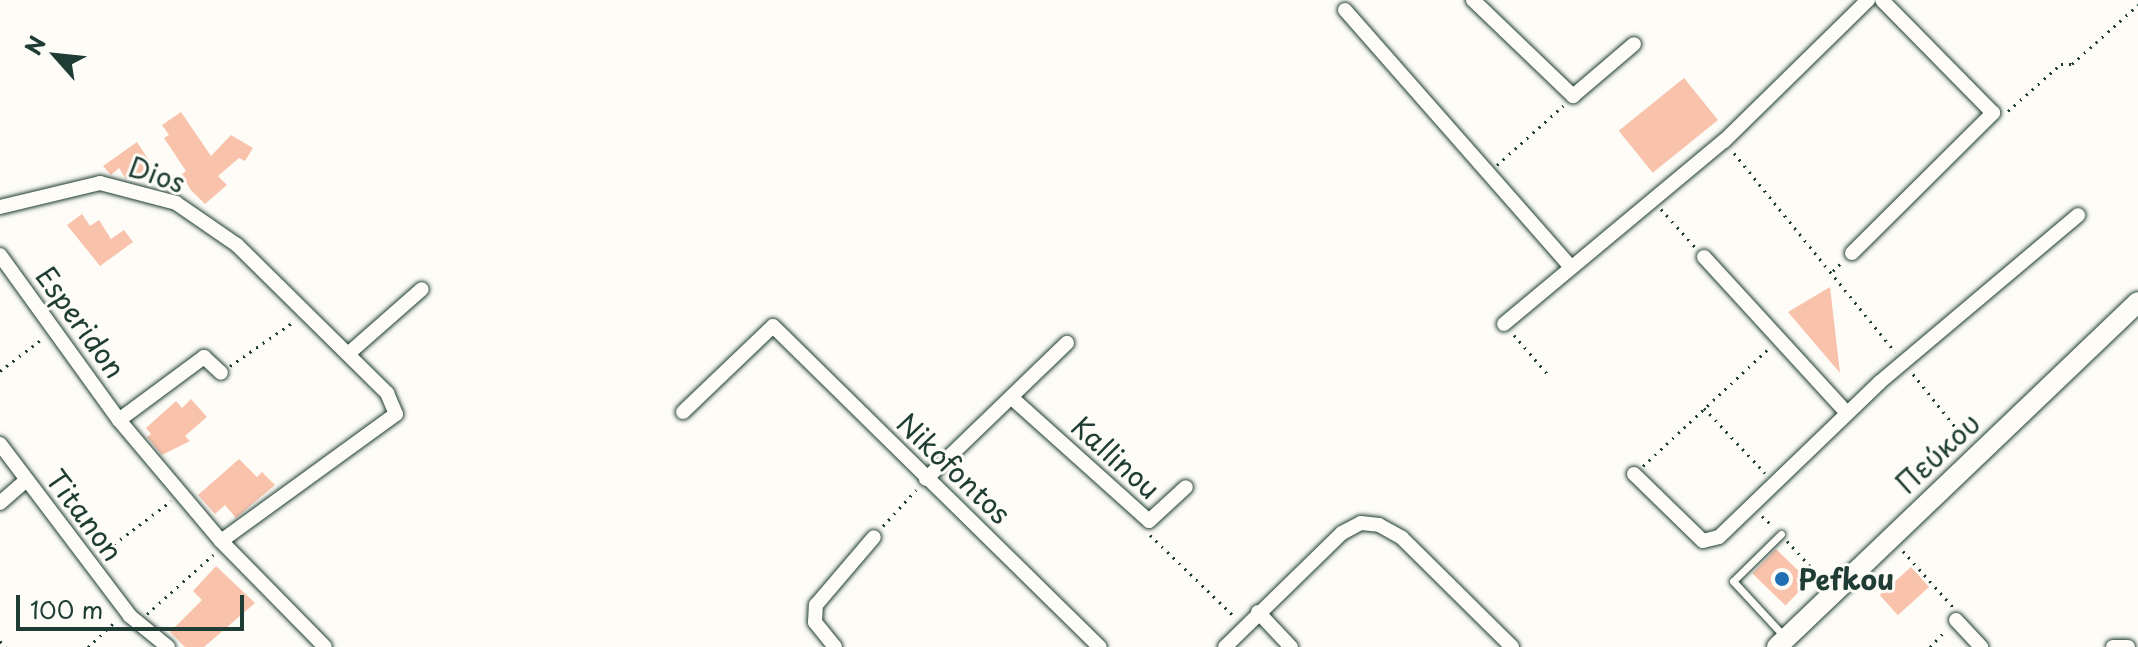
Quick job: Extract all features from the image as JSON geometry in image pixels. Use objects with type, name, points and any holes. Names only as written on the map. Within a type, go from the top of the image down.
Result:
[{"type":"main road","name":"Πεύκου","points":[[1782,642],[1889,536],[2138,302]]},
{"type":"street","points":[[1473,0],[1573,96],[1634,44]]},
{"type":"street","points":[[1504,324],[1724,141],[1868,0]]},
{"type":"street","points":[[1852,253],[1993,113],[1882,0]]},
{"type":"street","points":[[1345,10],[1571,267]]},
{"type":"street","name":"Dios","points":[[0,207],[100,183],[176,203],[237,245],[387,393],[396,414],[223,542]]},
{"type":"street","points":[[1634,474],[1703,541],[1719,537],[1847,413],[2078,215]]},
{"type":"street","name":"Esperidon","points":[[0,255],[119,420],[223,542],[325,647]]},
{"type":"street","points":[[1704,257],[1847,413]]},
{"type":"street","points":[[348,354],[422,289]]},
{"type":"street","name":"Nikofontos","points":[[683,412],[773,326],[1100,647]]},
{"type":"street","points":[[926,479],[1067,343]]},
{"type":"street","points":[[119,420],[204,357],[221,373]]},
{"type":"street","name":"Kallinou","points":[[1012,398],[1149,521],[1186,487]]},
{"type":"street","name":"Titanon","points":[[0,444],[126,611],[168,647]]},
{"type":"street","points":[[0,503],[26,480]]},
{"type":"street","points":[[1225,647],[1342,533],[1361,523],[1379,525],[1402,538],[1512,647]]},
{"type":"street","points":[[835,647],[815,622],[816,605],[874,537]]},
{"type":"street","points":[[1258,612],[1291,647]]},
{"type":"street","points":[[1956,620],[1981,647]]},
{"type":"lane","points":[[1781,534],[1733,581],[1782,642]]},
{"type":"path","points":[[1993,113],[2004,114],[2061,64],[2072,64],[2138,5]]},
{"type":"path","points":[[1489,173],[1573,96]]},
{"type":"path","points":[[1724,141],[1977,454]]},
{"type":"path","points":[[1652,199],[1704,257]]},
{"type":"path","points":[[221,373],[306,313]]},
{"type":"path","points":[[1504,324],[1550,377]]},
{"type":"path","points":[[0,371],[54,330]]},
{"type":"path","points":[[1634,474],[1779,339]]},
{"type":"path","points":[[1704,408],[1776,484]]},
{"type":"path","points":[[874,537],[926,479]]},
{"type":"path","points":[[89,563],[181,494]]},
{"type":"path","points":[[1753,507],[1833,592]]},
{"type":"path","points":[[1149,521],[1150,535],[1245,627]]},
{"type":"path","points":[[1889,536],[1953,602],[1956,620],[1930,647]]},
{"type":"path","points":[[138,622],[223,542]]},
{"type":"path","points":[[88,647],[126,611]]},
{"type":"path","points":[[0,641],[6,647]]},
{"type":"building","points":[[1684,78],[1718,120],[1653,173],[1619,131]]},
{"type":"building","points":[[181,112],[211,156],[231,135],[253,148],[245,161],[239,158],[218,176],[227,185],[205,204],[190,189],[182,174],[186,171],[164,138],[169,135],[162,125]]},
{"type":"building","points":[[137,142],[154,168],[136,180],[133,175],[126,179],[119,168],[111,175],[103,166]]},
{"type":"building","points":[[82,214],[90,226],[99,220],[111,239],[124,230],[133,242],[100,266],[67,225]]},
{"type":"building","points":[[1830,287],[1840,373],[1788,312]]},
{"type":"building","points":[[191,399],[207,417],[185,436],[190,441],[162,455],[147,437],[151,434],[146,428],[176,401],[182,408]]},
{"type":"building","points":[[239,459],[257,477],[262,472],[275,485],[236,518],[225,505],[215,514],[198,495]]},
{"type":"building","points":[[1776,549],[1809,581],[1785,605],[1752,573]]},
{"type":"building","points":[[216,566],[255,603],[204,647],[185,647],[170,632],[202,600],[193,591]]},
{"type":"building","points":[[1911,567],[1929,587],[1898,615],[1880,595]]},
{"type":"place","name":"Pefkou","points":[[1782,579]]}]
